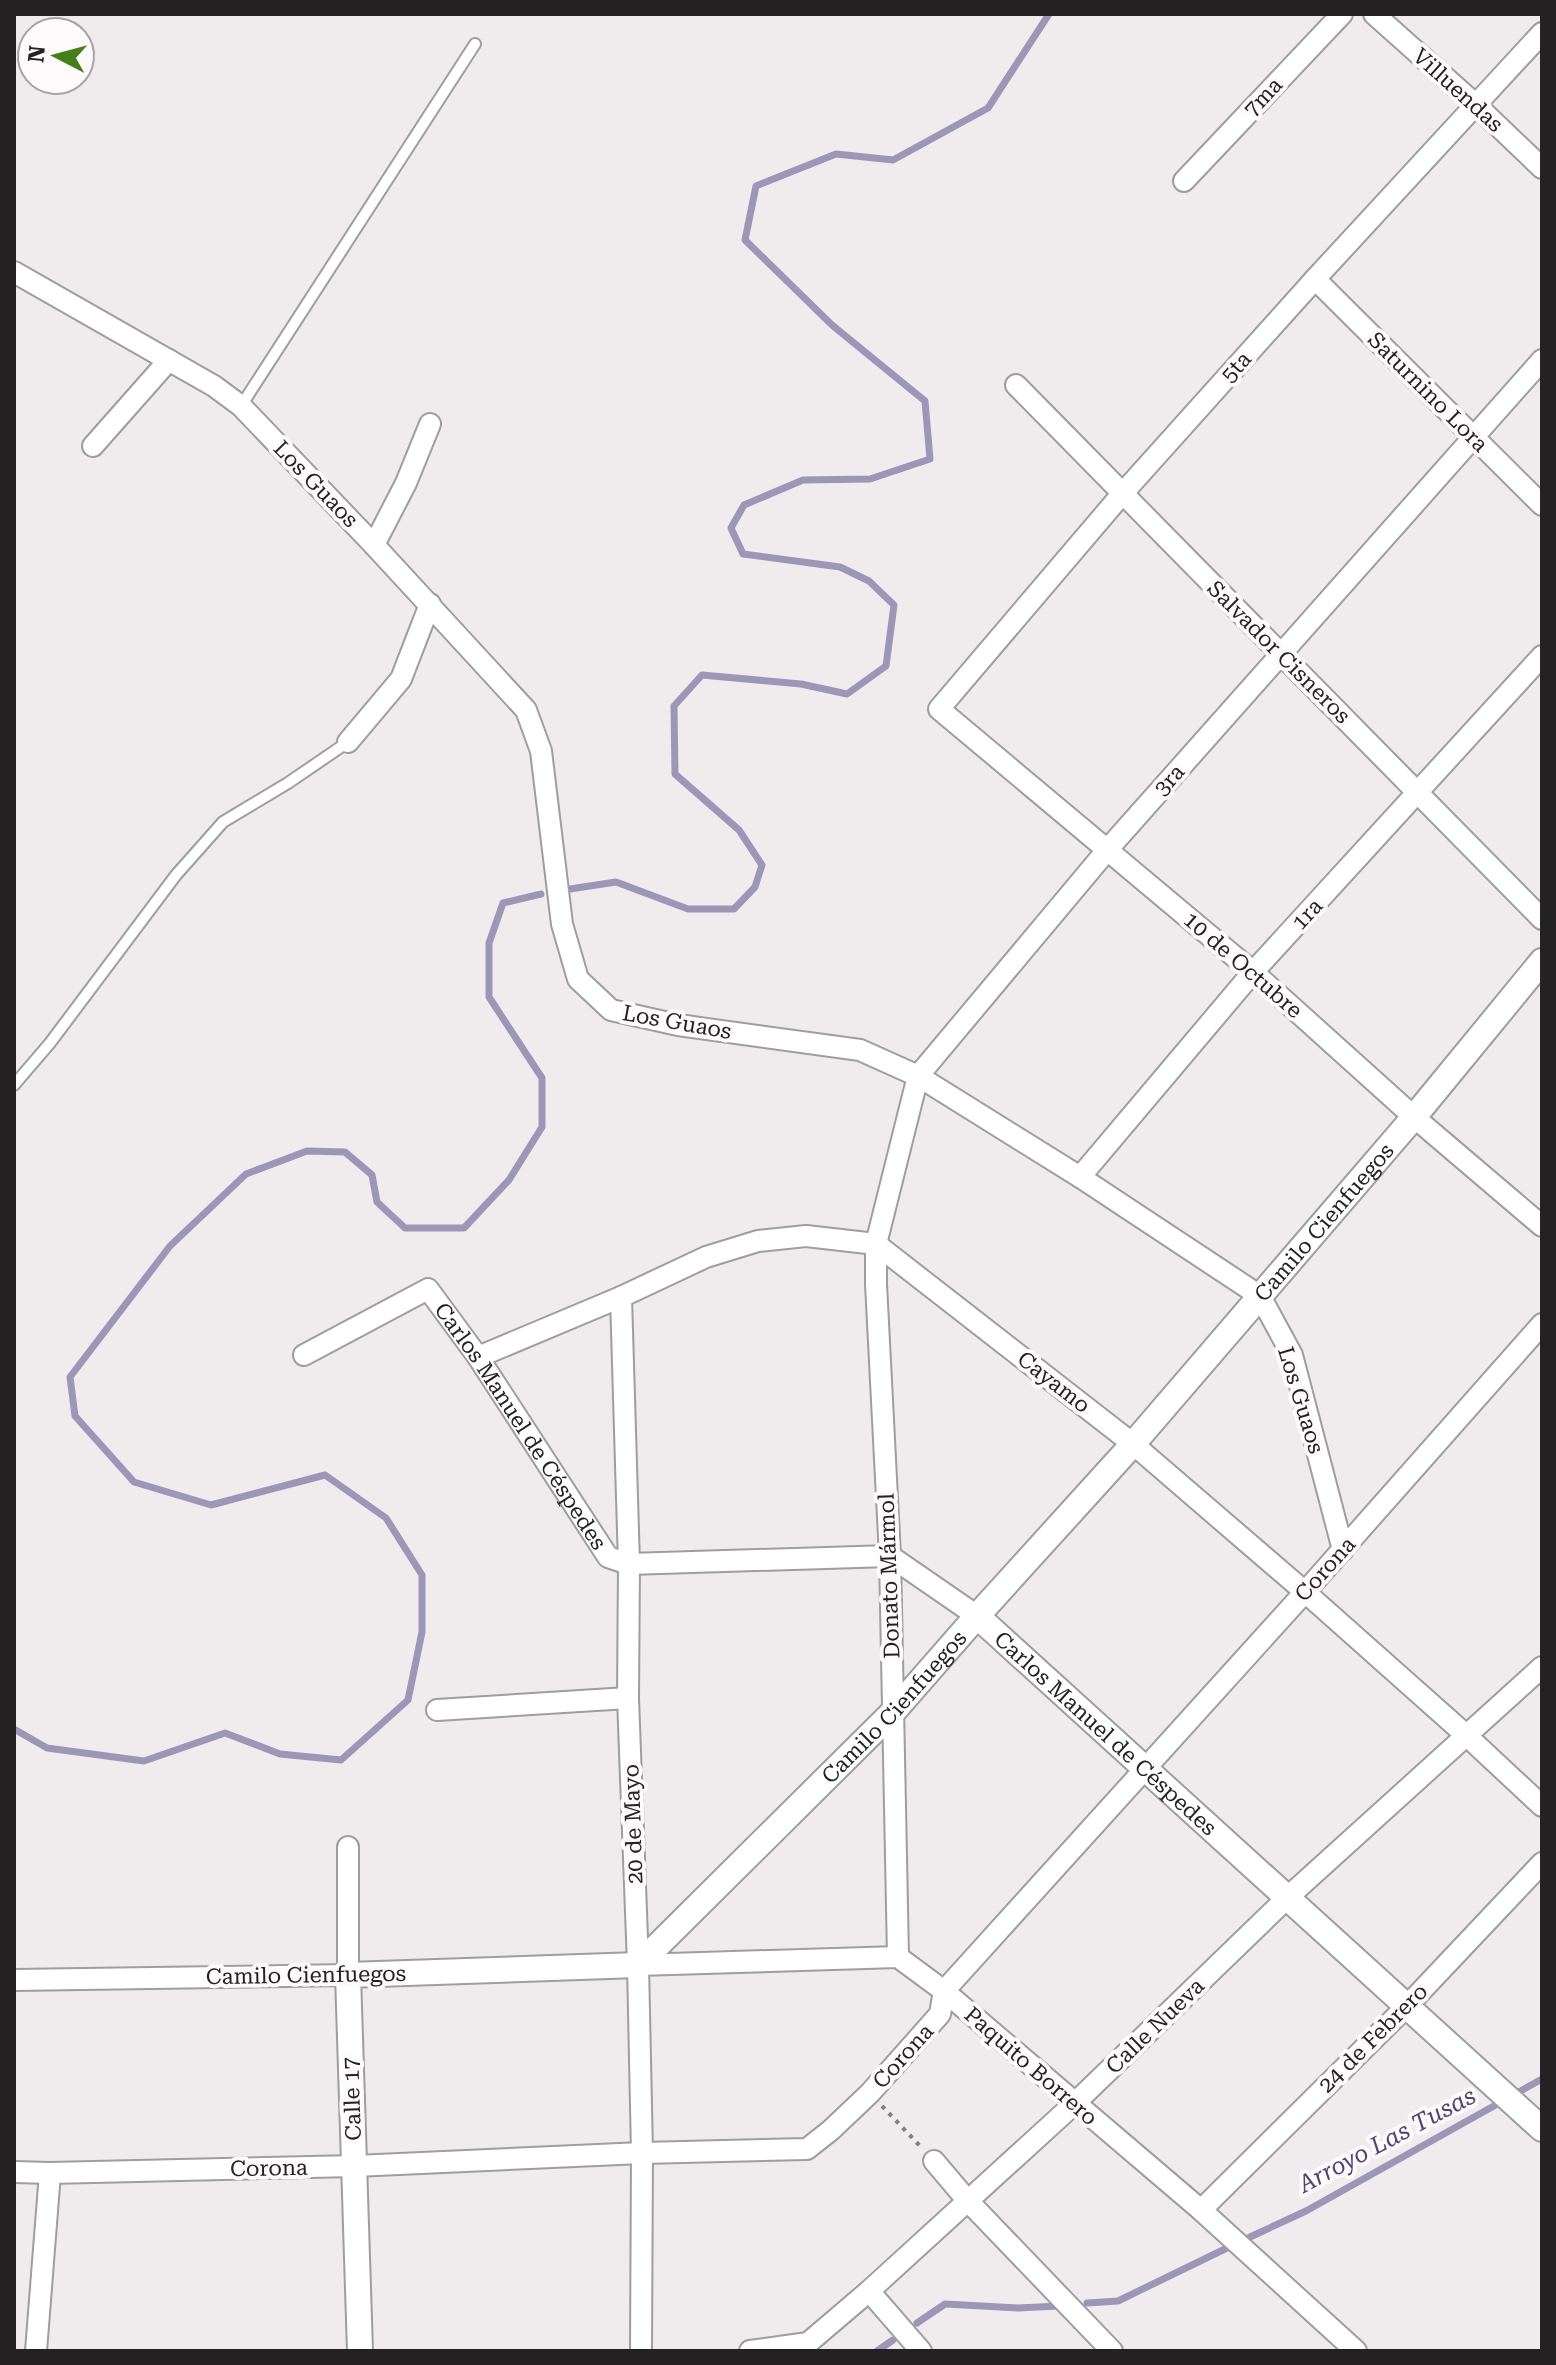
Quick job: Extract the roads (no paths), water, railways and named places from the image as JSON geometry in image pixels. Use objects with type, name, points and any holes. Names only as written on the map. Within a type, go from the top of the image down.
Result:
[{"type":"street","name":"7ma","points":[[1184,181],[1342,14]]},
{"type":"street","name":"Villuendas","points":[[1374,14],[1542,168]]},
{"type":"street","name":"5ta","points":[[939,709],[1122,494],[1542,33]]},
{"type":"street","name":"Los Guaos","points":[[14,272],[214,386],[241,406],[430,604],[526,710],[541,751],[562,924],[578,979],[611,1010],[678,1025],[860,1050],[918,1076],[1080,1177],[1260,1296],[1292,1355],[1343,1550]]},
{"type":"street","name":"Saturnino Lora","points":[[1315,279],[1542,505]]},
{"type":"street","points":[[93,446],[169,360]]},
{"type":"street","name":"3ra","points":[[876,1244],[918,1076],[1108,849],[1542,360]]},
{"type":"street","name":"Salvador Cisneros","points":[[1016,385],[1542,919]]},
{"type":"street","points":[[374,545],[406,483],[430,424]]},
{"type":"street","points":[[348,742],[401,679],[430,604]]},
{"type":"street","name":"1ra","points":[[1080,1177],[1253,972],[1542,656]]},
{"type":"street","name":"10 de Octubre","points":[[939,709],[1253,972],[1414,1117],[1542,1226]]},
{"type":"street","name":"Camilo Cienfuegos","points":[[14,1980],[348,1975],[638,1965],[893,1712],[1133,1444],[1414,1117],[1542,961]]},
{"type":"street","points":[[478,1357],[621,1297],[706,1257],[758,1241],[806,1236],[876,1244]]},
{"type":"street","name":"Cayamo","points":[[876,1244],[1133,1444],[1305,1592],[1542,1806]]},
{"type":"street","name":"Donato Mármol","points":[[876,1244],[890,1556],[898,1957]]},
{"type":"street","name":"Carlos Manuel de Céspedes","points":[[304,1355],[428,1289],[478,1357],[608,1557],[629,1564],[890,1556],[977,1616],[1538,2125]]},
{"type":"street","name":"20 de Mayo","points":[[621,1297],[629,1564],[628,1698],[642,2153],[641,2351]]},
{"type":"street","name":"Corona","points":[[14,2172],[355,2166],[807,2149],[870,2093],[940,2014],[944,1991],[1343,1550],[1542,1324]]},
{"type":"street","name":"Calle Nueva","points":[[750,2351],[808,2343],[869,2291],[1074,2104],[1288,1897],[1542,1667]]},
{"type":"street","points":[[437,1710],[628,1698]]},
{"type":"street","name":"Calle 17","points":[[348,1847],[348,1975],[360,2351]]},
{"type":"street","name":"24 de Febrero","points":[[1201,2210],[1408,2005],[1542,1863]]},
{"type":"street","points":[[638,1965],[898,1957]]},
{"type":"street","name":"Paquito Borrero","points":[[898,1957],[944,1991],[1201,2210],[1356,2351]]},
{"type":"street","points":[[934,2161],[967,2200],[1112,2351]]},
{"type":"street","points":[[36,2351],[50,2173]]},
{"type":"street","points":[[869,2291],[921,2351]]},
{"type":"lane","points":[[241,406],[475,44]]},
{"type":"lane","points":[[14,1085],[50,1043],[176,875],[223,822],[348,742]]},
{"type":"waterway","points":[[570,889],[616,882],[688,909],[734,909],[755,887],[762,865],[739,830],[675,774],[674,706],[702,675],[801,684],[847,694],[886,666],[894,605],[869,581],[840,567],[743,554],[731,528],[744,505],[803,480],[870,479],[930,459],[925,401],[832,325],[745,240],[756,186],[836,154],[893,160],[988,108],[1049,14]]},
{"type":"waterway","points":[[14,1729],[47,1748],[144,1761],[225,1733],[280,1754],[341,1760],[408,1700],[422,1632],[422,1575],[386,1518],[325,1475],[211,1505],[134,1482],[75,1416],[70,1377],[170,1246],[246,1174],[307,1151],[345,1152],[372,1175],[377,1202],[405,1228],[464,1228],[509,1180],[542,1127],[542,1078],[489,997],[489,943],[503,903],[541,894]]},
{"type":"waterway","name":"Arroyo Las Tusas","points":[[1250,2237],[1306,2211],[1542,2079]]},
{"type":"waterway","name":"Arroyo Las Tusas","points":[[1087,2303],[1118,2301],[1227,2248]]},
{"type":"waterway","name":"Arroyo Las Tusas","points":[[917,2323],[945,2304],[1018,2308],[1059,2306]]},
{"type":"waterway","name":"Arroyo Las Tusas","points":[[877,2351],[893,2340]]}]
